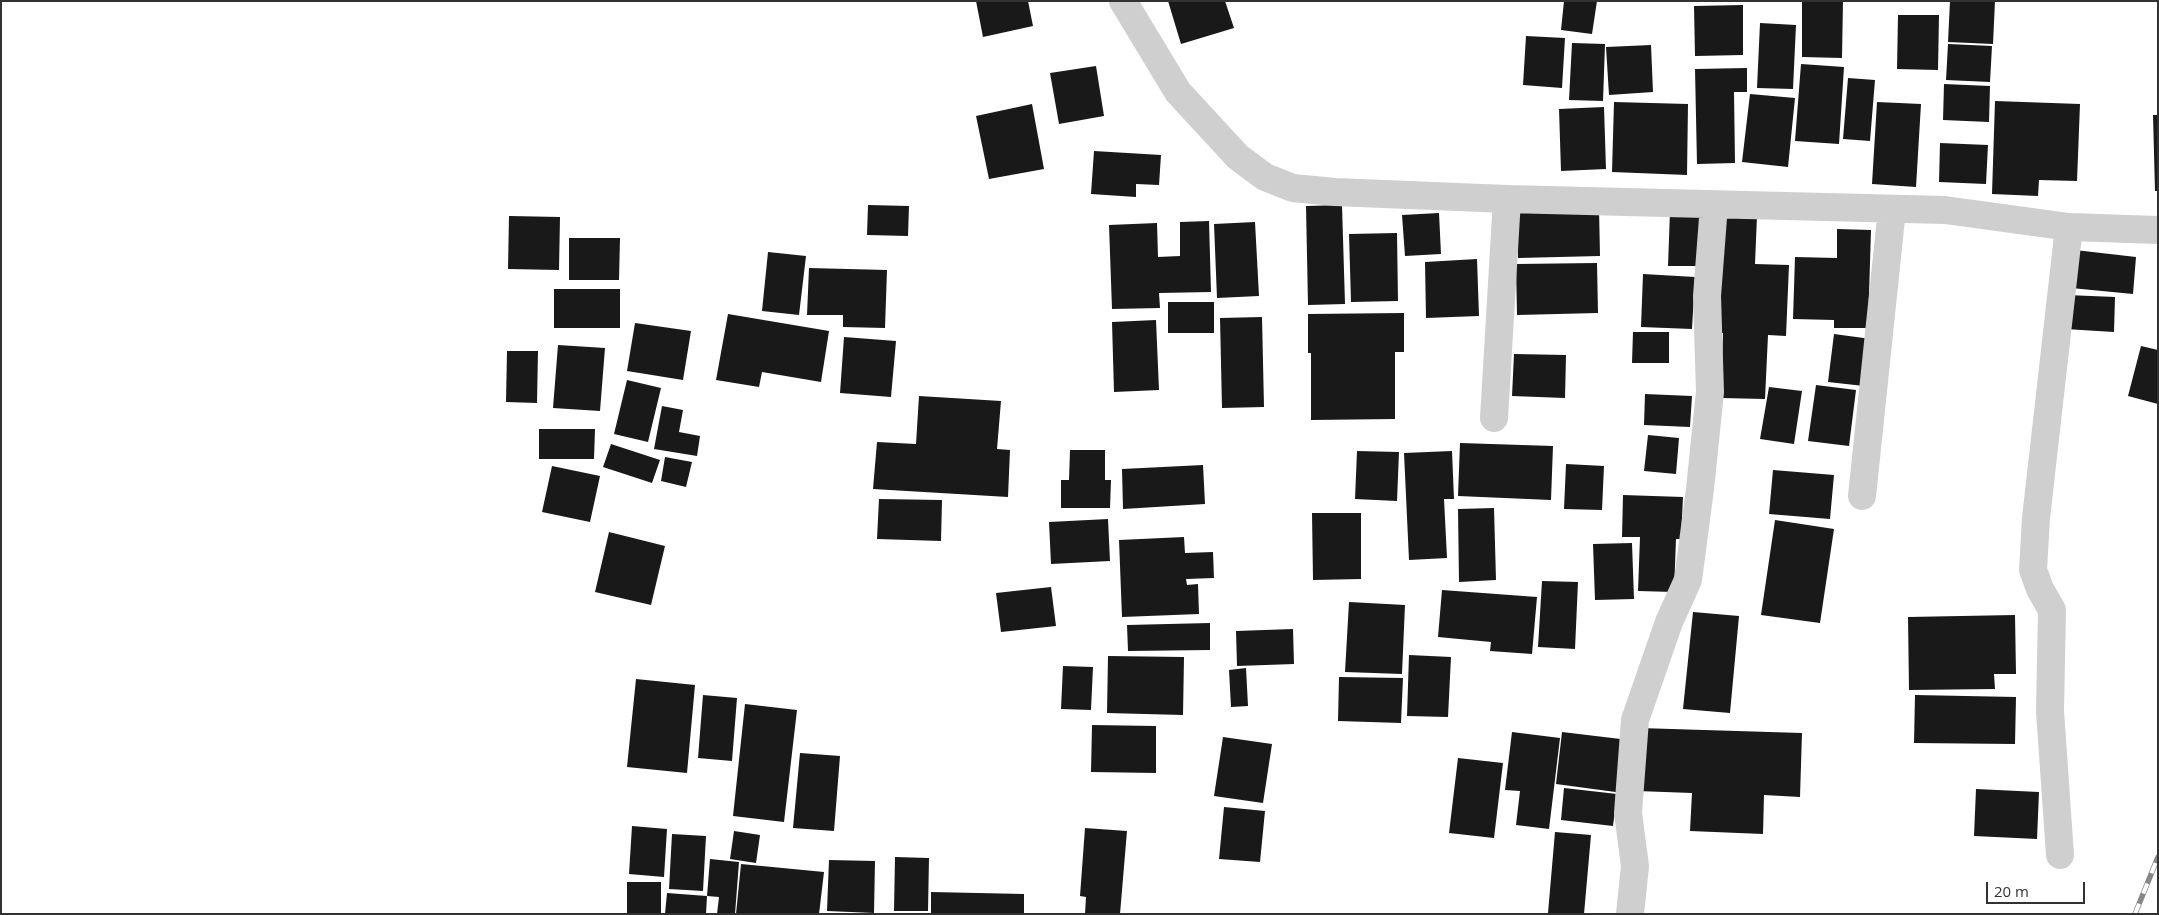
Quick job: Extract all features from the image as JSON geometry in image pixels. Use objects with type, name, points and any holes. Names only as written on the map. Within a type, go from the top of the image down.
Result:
[{"type":"street","points":[[1123,1],[1178,92],[1238,157],[1265,177],[1293,188],[1335,192],[1507,199],[1945,210],[2069,227],[2158,230]]},
{"type":"street","points":[[1494,418],[1507,199]]},
{"type":"street","points":[[1630,914],[1635,866],[1628,813],[1635,720],[1669,622],[1688,580],[1700,488],[1710,392],[1707,296],[1714,205]]},
{"type":"street","points":[[1862,496],[1892,209]]},
{"type":"street","points":[[2060,855],[2050,711],[2052,610],[2040,589],[2033,570],[2036,518],[2069,227]]},
{"type":"building","points":[[976,1],[1028,1],[1033,26],[983,37]]},
{"type":"building","points":[[1168,1],[1225,1],[1234,28],[1181,44]]},
{"type":"building","points":[[1564,1],[1597,1],[1592,34],[1561,30]]},
{"type":"building","points":[[1802,1],[1843,1],[1842,58],[1802,57]]},
{"type":"building","points":[[1950,1],[1995,1],[1993,44],[1948,42]]},
{"type":"building","points":[[1743,5],[1743,55],[1695,56],[1694,6]]},
{"type":"building","points":[[1898,15],[1939,15],[1938,70],[1897,69]]},
{"type":"building","points":[[1760,23],[1796,25],[1793,89],[1757,88]]},
{"type":"building","points":[[1526,36],[1565,38],[1562,88],[1523,85]]},
{"type":"building","points":[[1572,43],[1605,44],[1603,101],[1569,100]]},
{"type":"building","points":[[1948,44],[1992,46],[1990,82],[1946,80]]},
{"type":"building","points":[[1651,45],[1653,92],[1609,95],[1606,47]]},
{"type":"building","points":[[1801,64],[1844,67],[1839,144],[1795,141]]},
{"type":"building","points":[[1096,66],[1104,116],[1059,124],[1050,73]]},
{"type":"building","points":[[1747,68],[1747,92],[1734,92],[1735,163],[1697,164],[1695,69]]},
{"type":"building","points":[[1848,78],[1875,80],[1870,141],[1843,139]]},
{"type":"building","points":[[1944,84],[1990,86],[1989,122],[1943,120]]},
{"type":"building","points":[[1750,94],[1795,98],[1788,167],[1742,162]]},
{"type":"building","points":[[1995,101],[2080,104],[2077,181],[2039,180],[2038,196],[1992,194]]},
{"type":"building","points":[[1614,102],[1688,104],[1687,175],[1612,172]]},
{"type":"building","points":[[1877,102],[1921,104],[1916,187],[1872,184]]},
{"type":"building","points":[[1032,104],[1044,169],[989,179],[976,116]]},
{"type":"building","points":[[1604,107],[1606,169],[1561,171],[1559,109]]},
{"type":"building","points":[[2153,115],[2158,115],[2158,191],[2155,191]]},
{"type":"building","points":[[1940,143],[1988,145],[1986,184],[1939,182]]},
{"type":"building","points":[[1094,151],[1161,155],[1159,185],[1136,184],[1136,197],[1091,194]]},
{"type":"building","points":[[868,205],[909,206],[908,236],[867,235]]},
{"type":"building","points":[[1342,205],[1345,304],[1308,305],[1306,206]]},
{"type":"building","points":[[1599,208],[1600,256],[1518,258],[1517,210]]},
{"type":"building","points":[[1670,211],[1706,212],[1704,266],[1668,266]]},
{"type":"building","points":[[1439,213],[1441,254],[1405,256],[1402,215]]},
{"type":"building","points":[[1718,214],[1757,216],[1755,264],[1789,265],[1786,336],[1768,335],[1765,399],[1721,398],[1723,333],[1714,333]]},
{"type":"building","points":[[509,216],[560,217],[559,270],[508,269]]},
{"type":"building","points":[[1209,221],[1211,292],[1159,293],[1160,308],[1112,309],[1109,225],[1157,223],[1158,257],[1180,256],[1180,222]]},
{"type":"building","points":[[1255,222],[1259,296],[1217,298],[1214,224]]},
{"type":"building","points":[[1837,229],[1871,230],[1868,328],[1834,328],[1834,320],[1793,319],[1795,257],[1837,258]]},
{"type":"building","points":[[1397,233],[1398,301],[1351,302],[1349,234]]},
{"type":"building","points":[[569,238],[620,238],[619,280],[569,280]]},
{"type":"building","points":[[2075,250],[2136,257],[2133,294],[2071,288]]},
{"type":"building","points":[[768,252],[806,256],[799,315],[762,311]]},
{"type":"building","points":[[1477,259],[1479,316],[1426,318],[1425,262]]},
{"type":"building","points":[[1597,263],[1598,313],[1517,315],[1516,264]]},
{"type":"building","points":[[809,268],[887,270],[885,328],[843,327],[843,315],[807,315]]},
{"type":"building","points":[[1643,274],[1695,277],[1692,329],[1641,327]]},
{"type":"building","points":[[554,289],[620,289],[620,328],[554,328]]},
{"type":"building","points":[[2067,295],[2115,297],[2114,332],[2065,329]]},
{"type":"building","points":[[1168,302],[1214,302],[1214,333],[1168,333]]},
{"type":"building","points":[[1404,313],[1404,352],[1395,352],[1395,419],[1311,420],[1311,353],[1308,353],[1308,314]]},
{"type":"building","points":[[728,314],[829,331],[821,382],[762,372],[759,387],[716,380]]},
{"type":"building","points":[[1262,317],[1264,407],[1222,408],[1220,318]]},
{"type":"building","points":[[1156,320],[1159,390],[1114,392],[1112,322]]},
{"type":"building","points":[[635,323],[691,331],[683,380],[627,371]]},
{"type":"building","points":[[1633,332],[1669,332],[1669,363],[1632,363]]},
{"type":"building","points":[[1834,334],[1871,339],[1864,386],[1828,382]]},
{"type":"building","points":[[844,337],[896,341],[891,397],[840,393]]},
{"type":"building","points":[[558,345],[605,348],[600,411],[553,408]]},
{"type":"building","points":[[2141,346],[2158,350],[2158,404],[2128,396]]},
{"type":"building","points":[[507,351],[538,351],[537,403],[506,402]]},
{"type":"building","points":[[1514,354],[1566,355],[1565,398],[1512,396]]},
{"type":"building","points":[[627,380],[661,388],[648,442],[614,434]]},
{"type":"building","points":[[1816,385],[1856,390],[1849,446],[1808,441]]},
{"type":"building","points":[[1769,387],[1802,391],[1794,444],[1760,439]]},
{"type":"building","points":[[1645,394],[1692,396],[1690,427],[1644,425]]},
{"type":"building","points":[[919,396],[1001,401],[997,449],[1010,450],[1008,497],[873,489],[877,442],[916,444]]},
{"type":"building","points":[[662,406],[683,410],[679,432],[700,436],[697,456],[654,449]]},
{"type":"building","points":[[539,429],[595,429],[594,459],[539,459]]},
{"type":"building","points":[[1648,435],[1679,438],[1676,474],[1644,471]]},
{"type":"building","points":[[1460,443],[1553,446],[1551,500],[1458,496]]},
{"type":"building","points":[[611,444],[660,460],[652,483],[603,467]]},
{"type":"building","points":[[1070,450],[1105,450],[1105,480],[1111,480],[1110,508],[1061,508],[1061,480],[1069,480]]},
{"type":"building","points":[[1357,451],[1399,452],[1397,501],[1355,499]]},
{"type":"building","points":[[1452,451],[1454,499],[1444,499],[1447,558],[1409,560],[1404,453]]},
{"type":"building","points":[[665,457],[692,462],[686,487],[661,481]]},
{"type":"building","points":[[1566,464],[1604,466],[1602,510],[1564,509]]},
{"type":"building","points":[[1203,465],[1205,504],[1123,509],[1122,469]]},
{"type":"building","points":[[552,466],[600,476],[590,522],[542,512]]},
{"type":"building","points":[[1773,470],[1834,475],[1830,519],[1769,514]]},
{"type":"building","points":[[1623,495],[1683,497],[1681,539],[1676,539],[1674,592],[1638,591],[1640,537],[1622,537]]},
{"type":"building","points":[[879,499],[942,500],[941,541],[877,539]]},
{"type":"building","points":[[1494,508],[1496,580],[1459,582],[1458,509]]},
{"type":"building","points":[[1312,513],[1361,513],[1361,579],[1313,580]]},
{"type":"building","points":[[1108,519],[1110,561],[1051,564],[1049,522]]},
{"type":"building","points":[[1775,520],[1834,529],[1820,623],[1761,615]]},
{"type":"building","points":[[609,532],[665,546],[651,605],[595,592]]},
{"type":"building","points":[[1184,537],[1185,553],[1213,552],[1214,578],[1186,579],[1187,585],[1198,584],[1199,614],[1122,617],[1119,540]]},
{"type":"building","points":[[1632,543],[1634,599],[1595,600],[1593,544]]},
{"type":"building","points":[[1542,581],[1578,582],[1575,649],[1538,647]]},
{"type":"building","points":[[1051,587],[1056,626],[1001,632],[996,593]]},
{"type":"building","points":[[1442,590],[1537,597],[1532,654],[1490,651],[1491,642],[1438,637]]},
{"type":"building","points":[[1349,602],[1405,605],[1402,674],[1345,672]]},
{"type":"building","points":[[1693,612],[1739,616],[1730,713],[1683,709]]},
{"type":"building","points":[[2015,615],[2016,674],[1994,674],[1995,689],[1909,690],[1908,617]]},
{"type":"building","points":[[1210,623],[1210,650],[1128,651],[1127,625]]},
{"type":"building","points":[[1293,629],[1294,664],[1237,666],[1236,631]]},
{"type":"building","points":[[1409,655],[1451,657],[1448,717],[1407,716]]},
{"type":"building","points":[[1108,656],[1184,657],[1183,715],[1107,713]]},
{"type":"building","points":[[1063,666],[1093,667],[1091,710],[1061,709]]},
{"type":"building","points":[[1246,668],[1248,706],[1231,707],[1229,670]]},
{"type":"building","points":[[1339,677],[1403,678],[1401,723],[1338,721]]},
{"type":"building","points":[[636,679],[695,685],[687,773],[627,767]]},
{"type":"building","points":[[703,695],[737,698],[732,761],[698,758]]},
{"type":"building","points":[[1915,695],[2016,697],[2015,744],[1914,743]]},
{"type":"building","points":[[745,704],[797,710],[784,822],[733,816]]},
{"type":"building","points":[[1092,725],[1156,726],[1156,773],[1091,772]]},
{"type":"building","points":[[1639,728],[1802,733],[1800,797],[1764,795],[1763,834],[1690,831],[1692,793],[1637,791]]},
{"type":"building","points":[[1512,732],[1560,738],[1549,829],[1516,825],[1520,791],[1505,790]]},
{"type":"building","points":[[1562,732],[1629,740],[1623,793],[1556,784]]},
{"type":"building","points":[[1223,737],[1272,744],[1263,803],[1214,796]]},
{"type":"building","points":[[800,753],[840,756],[834,831],[793,828]]},
{"type":"building","points":[[1458,758],[1503,763],[1494,838],[1449,833]]},
{"type":"building","points":[[1564,788],[1617,794],[1613,826],[1561,820]]},
{"type":"building","points":[[1976,789],[2039,792],[2037,839],[1974,836]]},
{"type":"building","points":[[1224,807],[1265,811],[1260,862],[1219,859]]},
{"type":"building","points":[[632,826],[667,829],[664,877],[629,874]]},
{"type":"building","points":[[1085,828],[1127,831],[1120,914],[1085,914],[1086,897],[1080,896]]},
{"type":"building","points":[[734,831],[760,835],[756,863],[730,859]]},
{"type":"building","points":[[1555,832],[1591,835],[1584,914],[1548,913]]},
{"type":"building","points":[[672,834],[706,836],[703,891],[669,889]]},
{"type":"building","points":[[895,857],[929,858],[928,911],[894,911]]},
{"type":"building","points":[[710,859],[739,862],[735,914],[717,914],[719,897],[707,896]]},
{"type":"building","points":[[829,860],[875,861],[874,913],[827,911]]},
{"type":"building","points":[[741,864],[824,872],[819,914],[736,914]]},
{"type":"building","points":[[627,882],[661,882],[661,914],[627,914]]},
{"type":"building","points":[[931,892],[1024,894],[1024,914],[931,914]]},
{"type":"building","points":[[667,893],[707,896],[706,914],[665,914]]},
{"type":"railway","points":[[2135,914],[2158,857]]}]
